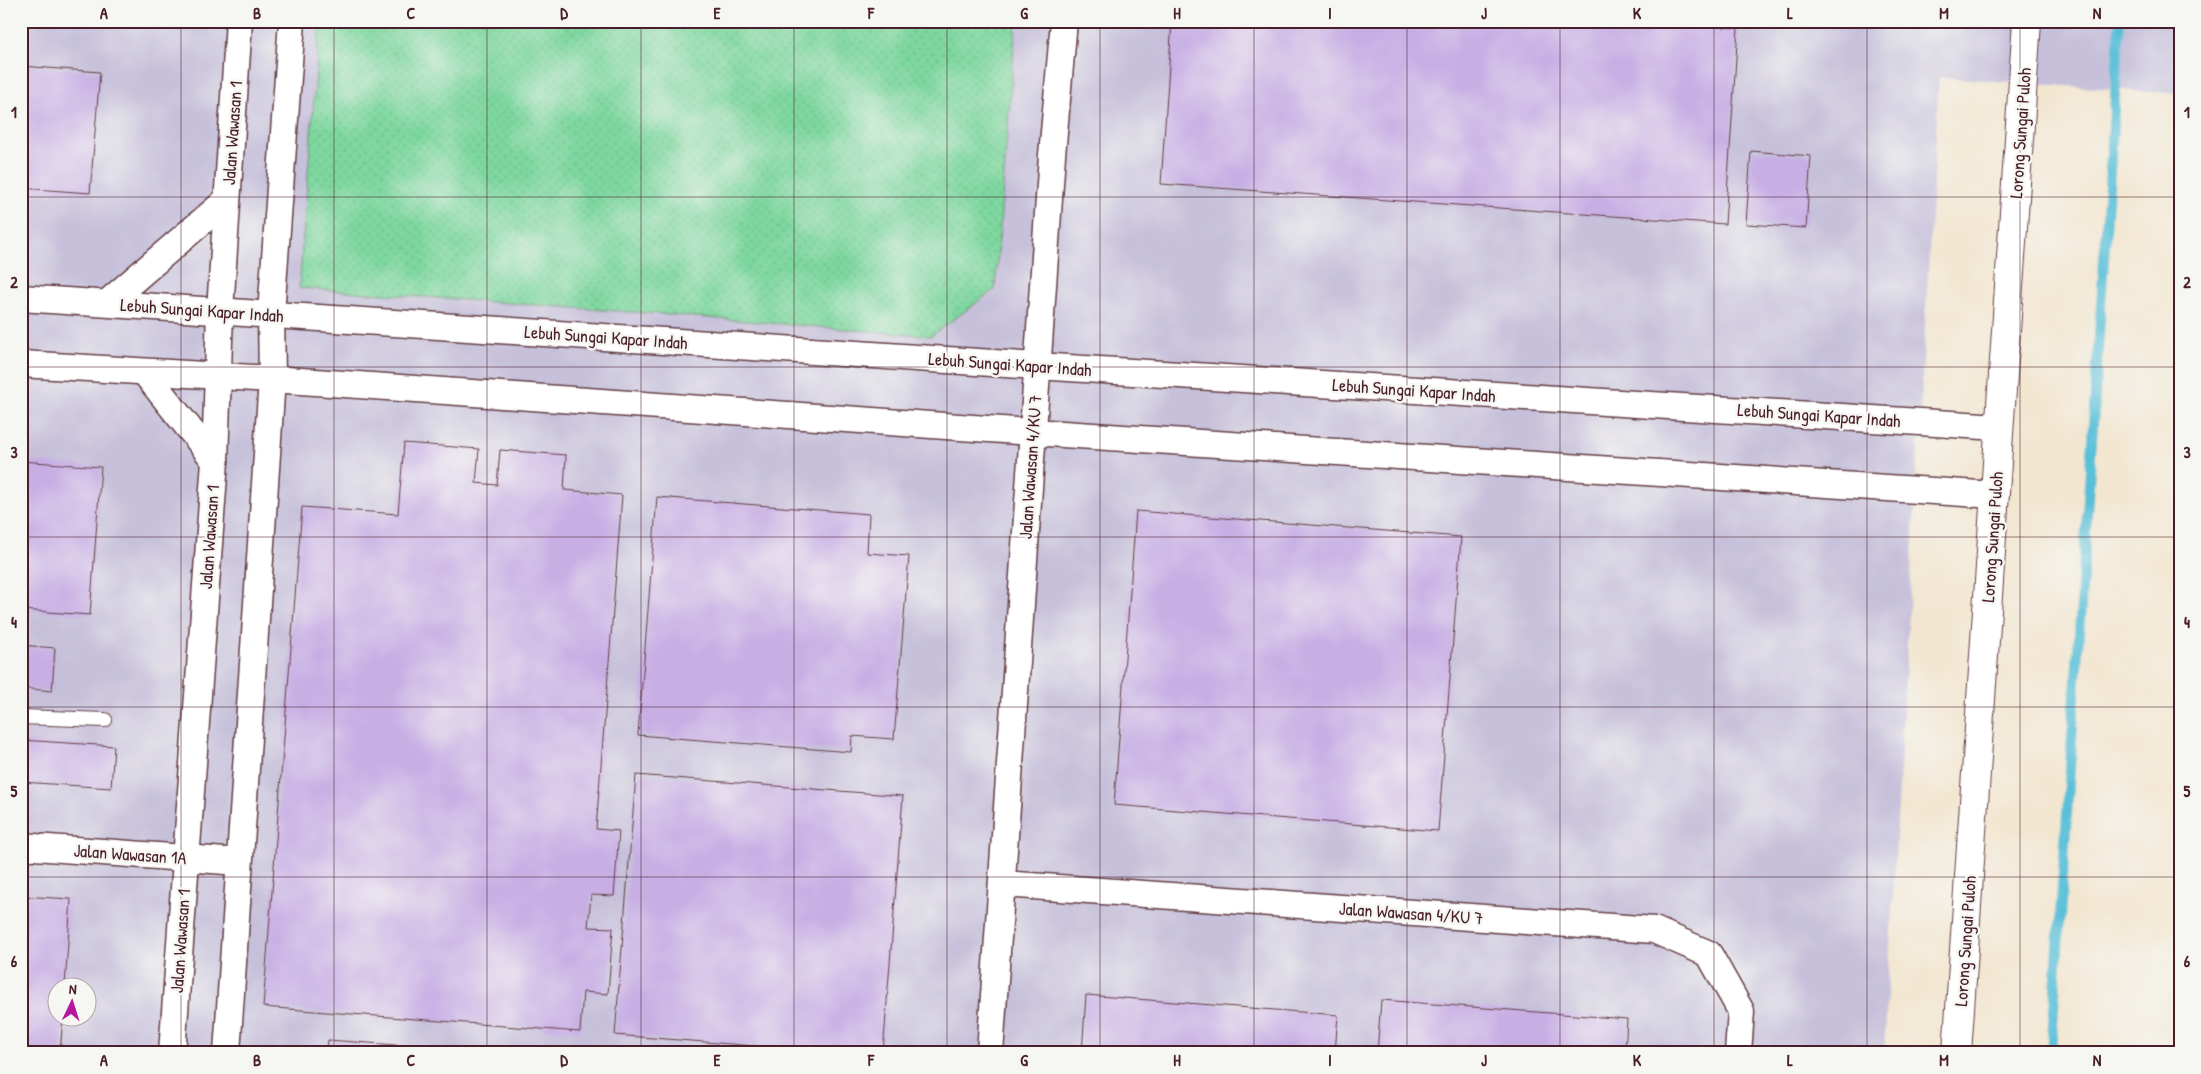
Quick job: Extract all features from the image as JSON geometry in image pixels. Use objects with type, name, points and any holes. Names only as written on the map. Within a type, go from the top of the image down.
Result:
[{"type":"street","name":"Jalan Wawasan 1","points":[[172,1053],[215,461],[220,311],[239,21]]},
{"type":"street","points":[[227,1053],[272,379],[271,314],[292,21]]},
{"type":"street","name":"Jalan Wawasan 4/KU 7","points":[[990,1053],[1032,432],[1052,155],[1064,21]]},
{"type":"street","name":"Lorong Sungai Puloh","points":[[1957,1053],[2027,21]]},
{"type":"street","points":[[107,303],[227,200]]},
{"type":"street","name":"Lebuh Sungai Kapar Indah","points":[[21,298],[1037,366],[1999,427]]},
{"type":"street","points":[[21,364],[145,373],[272,379],[1032,432],[1995,495]]},
{"type":"street","points":[[145,373],[215,461]]},
{"type":"street","name":"Jalan Wawasan 1A","points":[[21,846],[239,862]]},
{"type":"street","name":"Jalan Wawasan 4/KU 7","points":[[1002,884],[1654,930],[1709,954],[1741,1010],[1738,1053]]},
{"type":"lane","points":[[21,717],[105,720]]},
{"type":"shaded area","points":[[21,21],[2180,21],[2180,94],[1939,77],[1884,1053],[21,1053]]},
{"type":"green space","points":[[320,21],[1016,21],[995,289],[931,336],[299,288]]},
{"type":"building","points":[[1172,21],[1643,21],[1738,28],[1725,224],[1161,184]]},
{"type":"building","points":[[21,66],[100,72],[90,193],[21,188]]},
{"type":"building","points":[[1751,151],[1811,156],[1806,228],[1746,224]]},
{"type":"building","points":[[404,443],[479,449],[476,483],[497,485],[500,450],[566,455],[564,490],[622,495],[596,829],[619,831],[614,896],[591,895],[588,927],[613,928],[608,994],[583,992],[580,1032],[263,1007],[302,507],[398,514]]},
{"type":"building","points":[[21,461],[101,467],[90,615],[21,610]]},
{"type":"building","points":[[657,497],[869,514],[867,553],[909,556],[894,739],[852,736],[851,752],[638,735]]},
{"type":"building","points":[[1136,511],[1461,537],[1438,831],[1114,805]]},
{"type":"building","points":[[21,645],[55,648],[52,691],[21,688]]},
{"type":"building","points":[[21,740],[114,746],[111,788],[21,782]]},
{"type":"building","points":[[636,775],[903,796],[883,1053],[845,1053],[615,1035]]},
{"type":"building","points":[[21,896],[71,899],[66,976],[48,976],[48,1026],[62,1026],[60,1053],[21,1053]]},
{"type":"building","points":[[1086,995],[1338,1015],[1335,1053],[1082,1053]]},
{"type":"building","points":[[1381,1000],[1627,1019],[1625,1053],[1377,1053]]},
{"type":"building","points":[[328,1040],[477,1051],[477,1053],[327,1053]]},
{"type":"waterway","points":[[2051,1053],[2120,21]]}]
